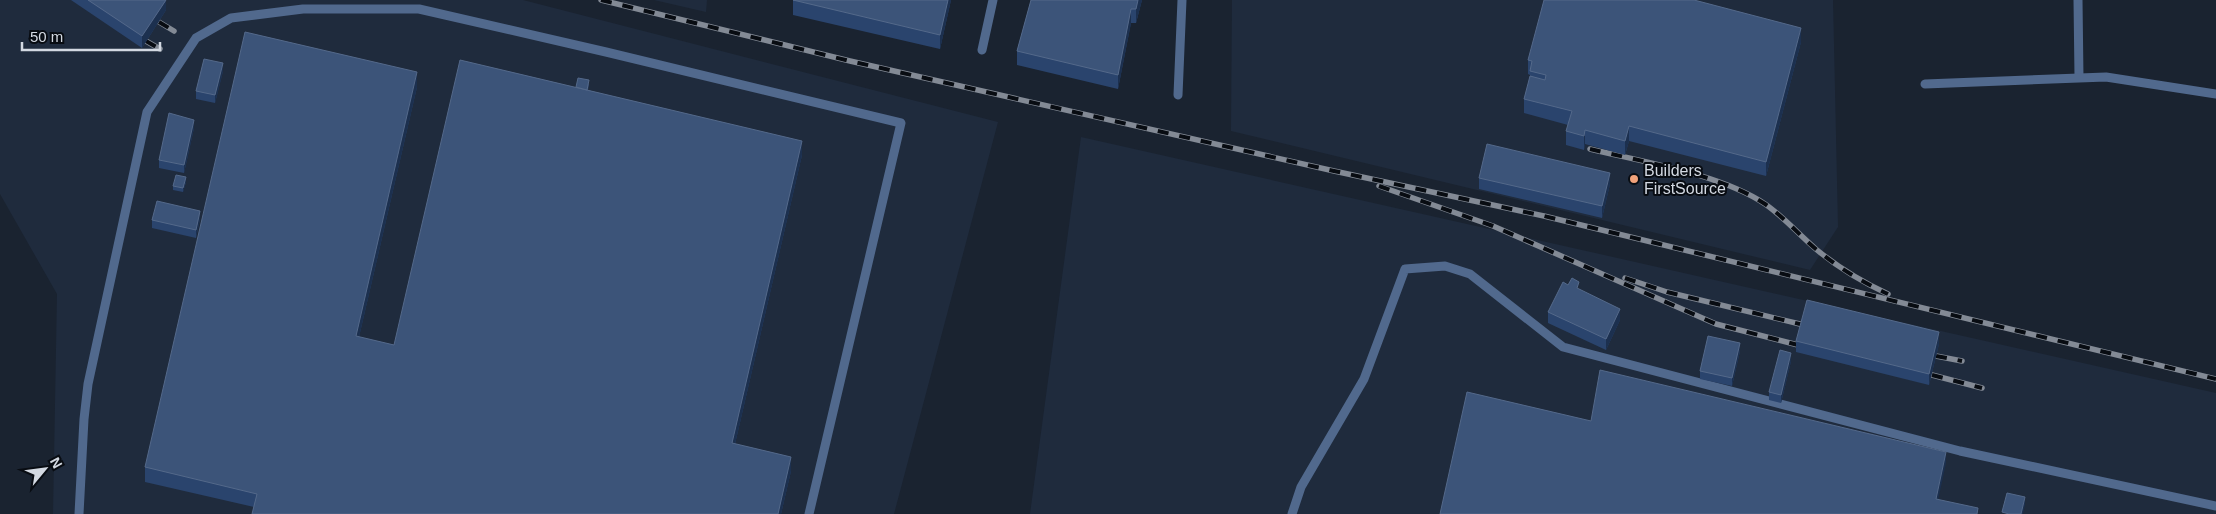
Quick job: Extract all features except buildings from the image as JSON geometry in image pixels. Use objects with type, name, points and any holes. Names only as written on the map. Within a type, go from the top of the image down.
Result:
[{"type":"lane","points":[[982,50],[993,0]]},
{"type":"lane","points":[[1178,95],[1182,0]]},
{"type":"lane","points":[[2078,0],[2079,78]]},
{"type":"lane","points":[[79,514],[88,384],[148,112],[196,38],[231,18],[304,9],[419,9],[616,54],[901,124],[809,514]]},
{"type":"lane","points":[[1924,84],[2114,78],[2216,94]]},
{"type":"lane","points":[[1292,514],[1301,487],[1364,379],[1405,269],[1445,266],[1470,274],[1563,347],[1960,451],[2216,506]]},
{"type":"shaded area","points":[[0,0],[523,0],[998,122],[894,514],[53,514],[57,294],[0,194]]},
{"type":"shaded area","points":[[654,0],[707,0],[706,12]]},
{"type":"shaded area","name":"Builders FirstSource","points":[[1232,0],[1833,0],[1838,227],[1810,270],[1231,131]]},
{"type":"shaded area","points":[[1081,137],[2216,393],[2216,514],[1030,514]]},
{"type":"railway","points":[[601,0],[850,61],[1334,171],[1544,216],[2216,379]]},
{"type":"railway","points":[[159,22],[174,31]]},
{"type":"railway","points":[[146,41],[160,49]]},
{"type":"railway","points":[[1590,149],[1680,170],[1704,177],[1747,194],[1772,209],[1834,263],[1860,280],[1888,294]]},
{"type":"railway","points":[[1379,186],[1493,226],[1716,324],[1798,345]]},
{"type":"railway","points":[[1625,278],[1667,292],[1804,325]]},
{"type":"railway","points":[[1936,356],[1962,361]]},
{"type":"railway","points":[[1932,375],[1982,388]]},
{"type":"place","name":"Builders FirstSource","points":[[1634,179]]}]
